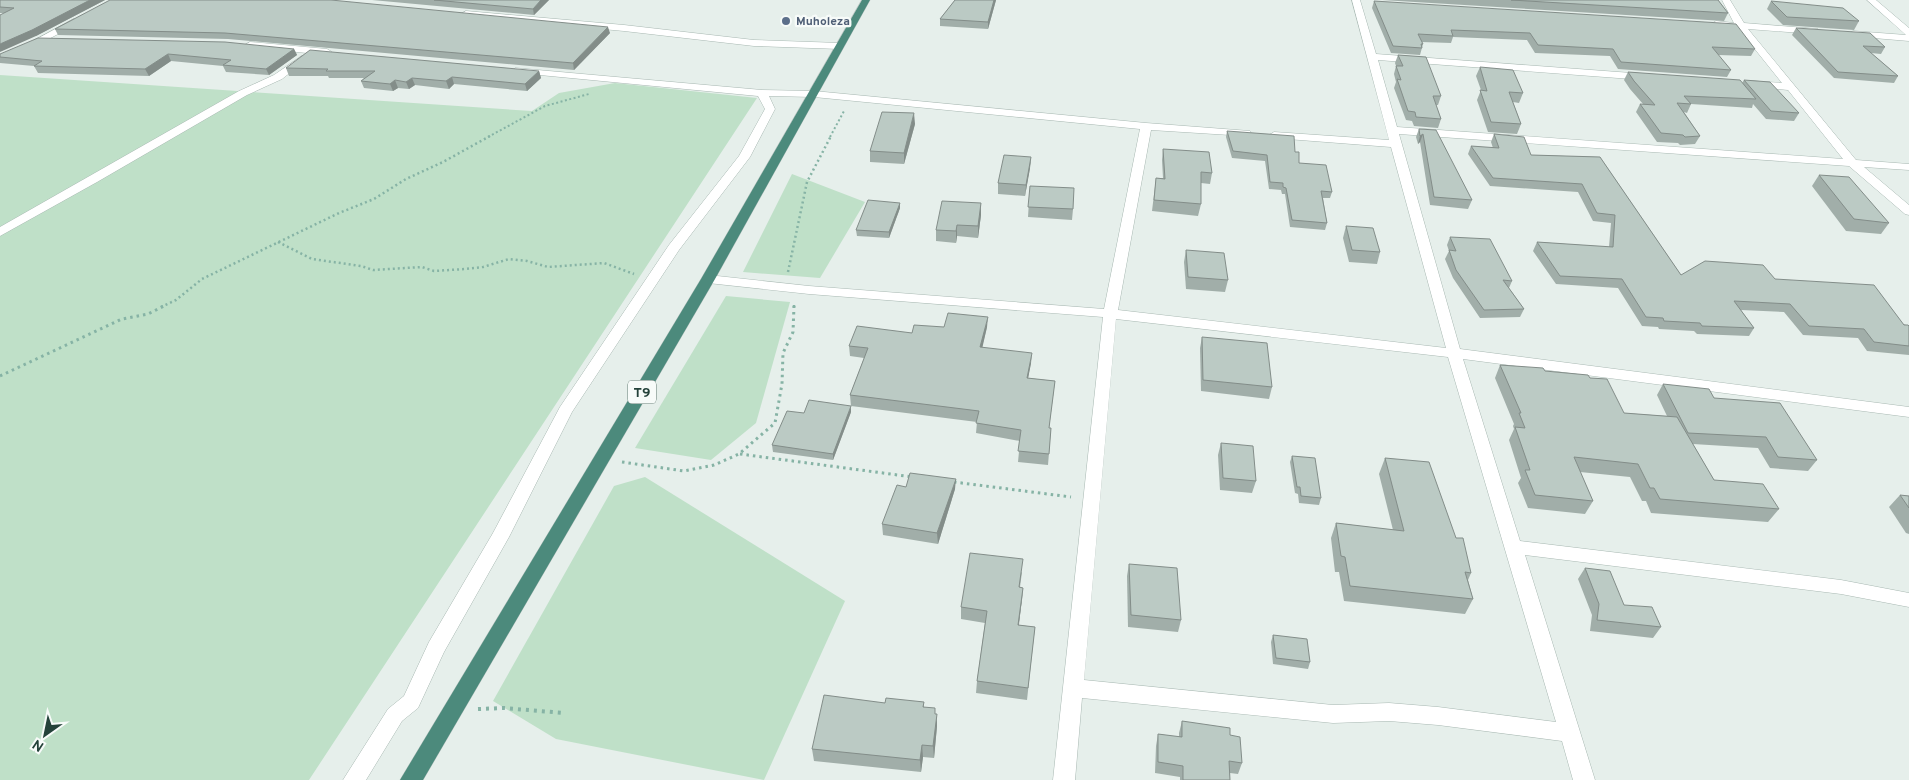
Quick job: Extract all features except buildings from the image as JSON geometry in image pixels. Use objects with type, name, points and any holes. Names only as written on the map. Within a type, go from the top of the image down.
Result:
[{"type":"highway","name":"T9","points":[[411,780],[708,279],[866,0]]},
{"type":"street","points":[[1726,0],[1741,26],[1853,164],[1909,211]]},
{"type":"street","points":[[1871,0],[1909,33]]},
{"type":"street","points":[[1360,2],[1372,57],[1454,352],[1584,780]]},
{"type":"street","points":[[458,13],[624,28],[754,43],[840,46]]},
{"type":"street","points":[[59,41],[36,42],[83,17]]},
{"type":"street","points":[[1702,24],[1820,32]]},
{"type":"street","points":[[1840,33],[1909,38]]},
{"type":"street","points":[[237,45],[337,53]]},
{"type":"street","points":[[0,232],[243,93],[278,77],[311,51]]},
{"type":"street","points":[[1372,57],[1660,78]]},
{"type":"street","points":[[511,69],[762,93],[814,94],[1146,126],[1394,137],[1909,168]]},
{"type":"street","points":[[1739,83],[1789,87]]},
{"type":"street","points":[[354,780],[396,715],[411,702],[436,648],[500,537],[565,411],[674,248],[744,157],[770,109],[762,93]]},
{"type":"street","points":[[1064,780],[1110,314],[1146,126]]},
{"type":"street","points":[[708,279],[784,288],[1110,314],[1454,352],[1909,412]]},
{"type":"street","points":[[1513,547],[1823,584],[1909,600]]},
{"type":"street","points":[[1074,688],[1333,714],[1390,712],[1438,716],[1569,733]]},
{"type":"path","points":[[0,376],[122,319],[148,314],[176,300],[202,279],[374,199],[406,179],[444,162],[545,106],[558,100],[598,93]]},
{"type":"path","points":[[602,459],[684,471],[714,465],[739,454],[775,423],[782,384],[784,353],[793,332],[794,304],[784,288],[807,182],[851,99]]},
{"type":"path","points":[[278,242],[312,260],[361,266],[373,270],[422,267],[434,271],[483,268],[509,260],[527,261],[548,267],[604,263],[652,281]]},
{"type":"path","points":[[739,454],[916,477]]},
{"type":"path","points":[[945,481],[1092,500]]},
{"type":"path","points":[[453,710],[504,708],[564,713]]},
{"type":"green space","points":[[0,75],[532,111],[559,93],[615,83],[757,98],[309,780],[0,780]]},
{"type":"green space","points":[[792,174],[865,202],[820,278],[743,272]]},
{"type":"green space","points":[[726,296],[790,302],[756,423],[711,460],[635,448]]},
{"type":"green space","points":[[645,477],[845,601],[764,780],[556,739],[493,701],[614,486]]},
{"type":"place","name":"Muholeza","points":[[786,21]]}]
